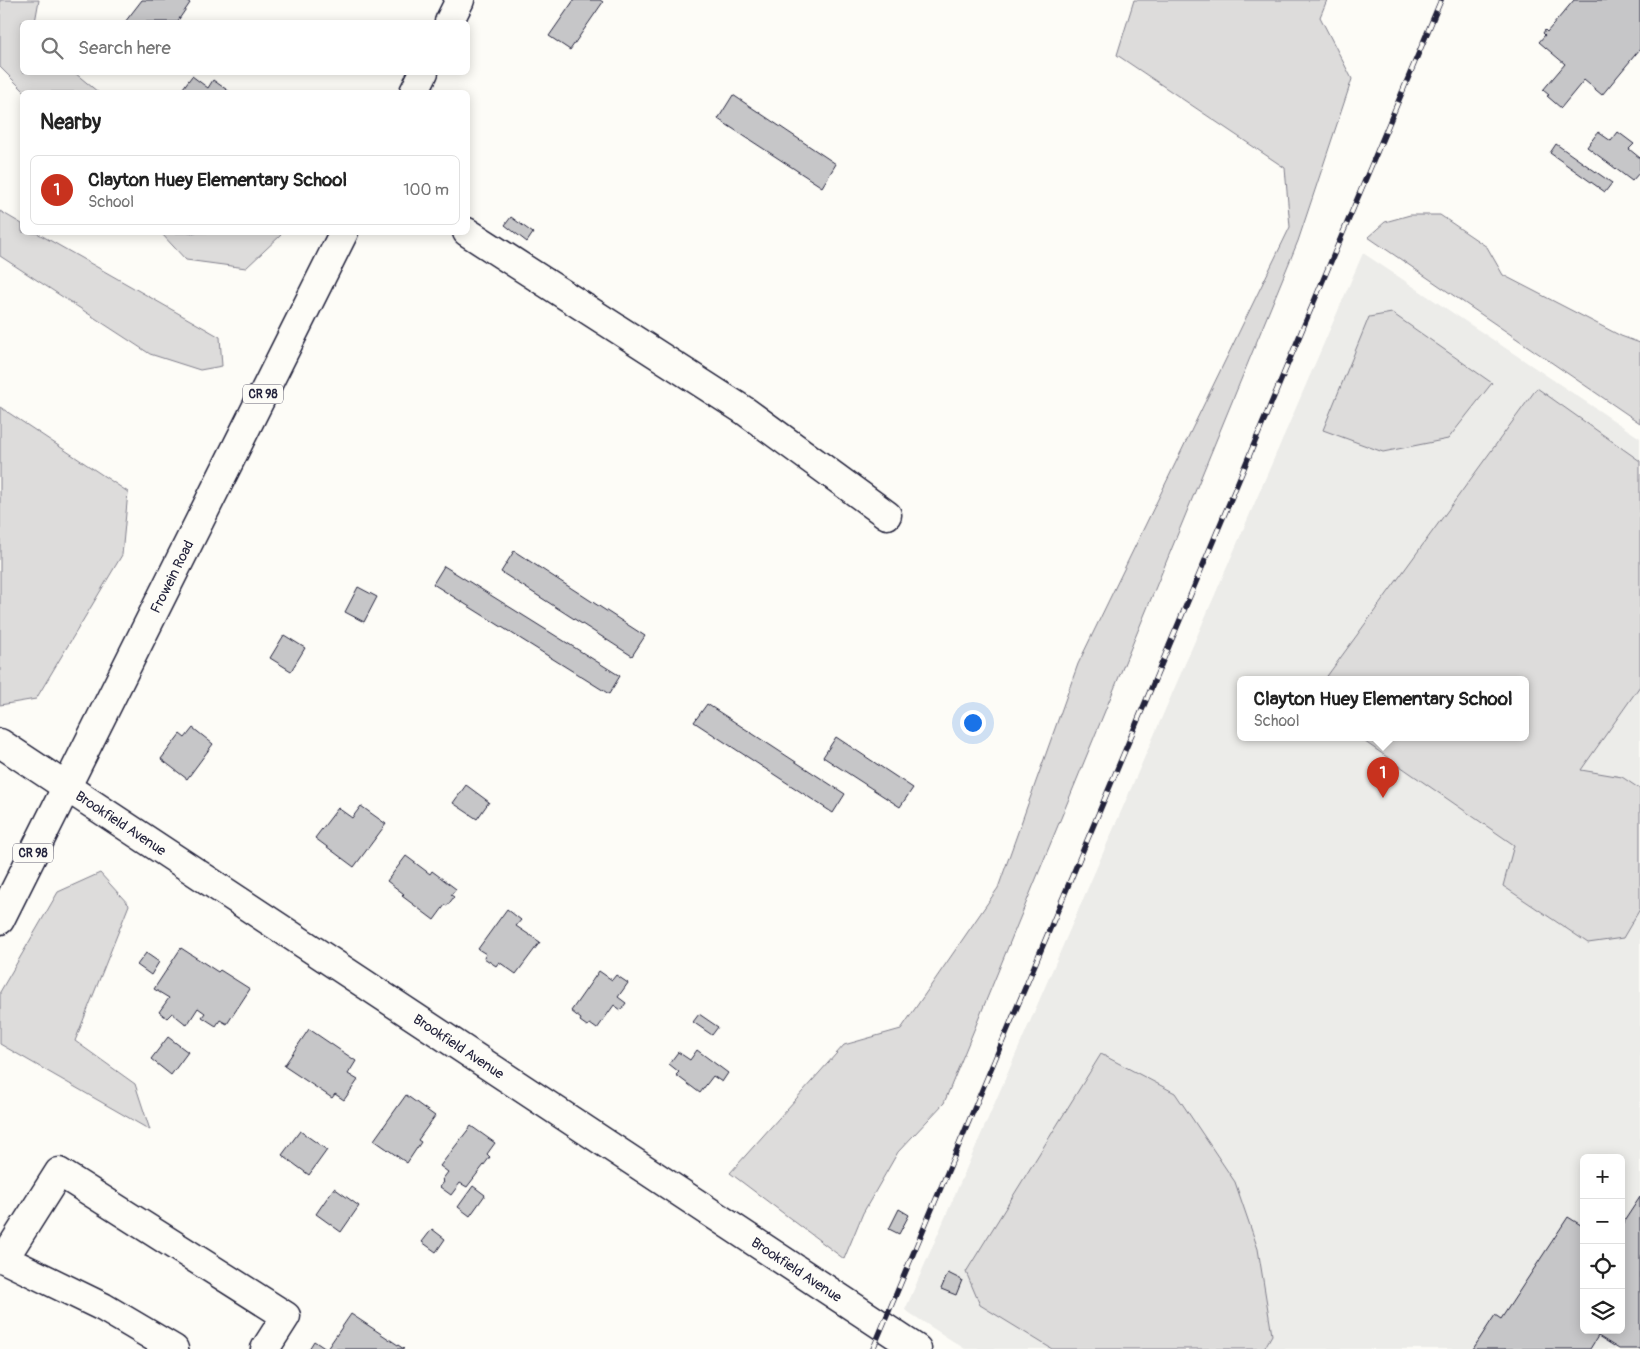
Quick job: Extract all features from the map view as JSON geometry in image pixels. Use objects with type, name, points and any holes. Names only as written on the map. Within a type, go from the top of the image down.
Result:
[{"type":"main road","points":[[450,20],[460,0]]},
{"type":"main road","points":[[415,90],[422,75]]},
{"type":"main road","points":[[470,234],[744,411],[887,515]]},
{"type":"main road","name":"Frowein Road","points":[[0,920],[342,235]]},
{"type":"main road","name":"Brookfield Avenue","points":[[0,743],[917,1349]]},
{"type":"main road","points":[[174,1349],[103,1307],[2,1258],[59,1172],[286,1316],[265,1349]]},
{"type":"shaded area","points":[[0,0],[39,0],[35,20],[20,20],[20,75],[77,75],[96,90],[23,90],[0,67]]},
{"type":"shaded area","points":[[1134,0],[1327,0],[1320,17],[1352,79],[1298,241],[944,1103],[898,1152],[863,1213],[844,1259],[730,1173],[844,1045],[901,1029],[998,888],[1078,664],[1290,227],[1285,168],[1117,55]]},
{"type":"shaded area","points":[[0,211],[20,223],[20,235],[41,235],[220,337],[222,366],[200,370],[150,354],[0,256]]},
{"type":"shaded area","points":[[1410,215],[1440,215],[1487,247],[1503,275],[1621,336],[1640,343],[1640,423],[1368,237],[1385,222]]},
{"type":"shaded area","points":[[163,235],[281,235],[246,268],[186,260]]},
{"type":"shaded area","points":[[1363,253],[1640,438],[1640,1349],[965,1349],[905,1310]]},
{"type":"shaded area","points":[[1392,313],[1492,383],[1448,439],[1383,452],[1323,430],[1369,317]]},
{"type":"shaded area","points":[[1537,388],[1640,461],[1640,686],[1581,770],[1622,777],[1640,789],[1640,909],[1623,938],[1588,943],[1503,886],[1514,845],[1364,741],[1529,741],[1529,676],[1327,676]]},
{"type":"shaded area","points":[[0,407],[128,492],[122,555],[36,699],[0,705]]},
{"type":"shaded area","points":[[100,873],[129,905],[75,1041],[135,1084],[150,1130],[0,1044],[0,992],[58,892]]},
{"type":"shaded area","points":[[1101,1054],[1175,1093],[1235,1182],[1258,1249],[1272,1335],[1264,1349],[1052,1349],[980,1305],[966,1272]]},
{"type":"building","points":[[142,0],[186,0],[190,3],[178,20],[127,20]]},
{"type":"building","points":[[574,0],[600,0],[603,2],[570,50],[549,36]]},
{"type":"building","points":[[1574,0],[1640,0],[1640,49],[1602,95],[1584,80],[1561,108],[1543,90],[1565,64],[1539,42],[1545,35],[1543,33],[1545,30],[1547,32]]},
{"type":"building","points":[[192,76],[208,88],[213,80],[227,90],[182,90]]},
{"type":"building","points":[[733,95],[836,164],[822,187],[718,119]]},
{"type":"building","points":[[1598,132],[1611,141],[1618,132],[1634,144],[1629,149],[1640,158],[1640,172],[1632,181],[1587,147]]},
{"type":"building","points":[[1556,144],[1612,183],[1605,192],[1550,153]]},
{"type":"building","points":[[511,217],[533,233],[527,242],[505,225]]},
{"type":"building","points":[[514,551],[645,636],[632,656],[501,572]]},
{"type":"building","points":[[444,566],[620,676],[609,694],[433,584]]},
{"type":"building","points":[[358,587],[377,597],[364,622],[345,612]]},
{"type":"building","points":[[284,635],[305,648],[291,671],[270,658]]},
{"type":"building","points":[[707,704],[845,794],[833,813],[694,722]]},
{"type":"building","points":[[193,728],[213,744],[187,779],[161,759],[180,734],[185,738]]},
{"type":"building","points":[[836,737],[913,788],[900,807],[823,757]]},
{"type":"building","points":[[466,785],[489,802],[477,819],[453,803]]},
{"type":"building","points":[[361,806],[386,824],[354,867],[315,838],[338,808],[352,818]]},
{"type":"building","points":[[406,856],[430,874],[432,871],[456,889],[451,895],[454,897],[447,906],[445,905],[434,920],[402,896],[404,894],[387,881]]},
{"type":"building","points":[[507,909],[521,920],[516,926],[540,942],[516,974],[499,962],[496,966],[484,958],[486,954],[478,949]]},
{"type":"building","points":[[181,948],[218,972],[220,970],[250,989],[227,1024],[220,1020],[216,1026],[202,1017],[205,1013],[198,1008],[187,1025],[172,1013],[167,1018],[159,1012],[169,998],[154,989]]},
{"type":"building","points":[[146,953],[159,962],[151,975],[137,965]]},
{"type":"building","points":[[599,971],[612,980],[616,975],[628,983],[618,997],[626,1003],[621,1010],[614,1005],[597,1029],[590,1024],[587,1026],[571,1011]]},
{"type":"building","points":[[699,1014],[718,1027],[712,1035],[693,1022]]},
{"type":"building","points":[[309,1029],[356,1061],[348,1074],[358,1080],[344,1100],[335,1094],[332,1098],[284,1066]]},
{"type":"building","points":[[168,1037],[188,1052],[171,1075],[151,1059]]},
{"type":"building","points":[[697,1050],[728,1073],[722,1082],[713,1076],[700,1093],[676,1075],[679,1072],[669,1064],[678,1052],[690,1060]]},
{"type":"building","points":[[406,1095],[435,1116],[418,1140],[421,1142],[407,1163],[374,1140]]},
{"type":"building","points":[[471,1126],[495,1143],[487,1154],[490,1157],[467,1187],[460,1183],[451,1195],[440,1187],[444,1182],[442,1180],[448,1172],[440,1166]]},
{"type":"building","points":[[300,1131],[327,1150],[309,1175],[282,1155]]},
{"type":"building","points":[[473,1186],[485,1195],[470,1216],[458,1207]]},
{"type":"building","points":[[334,1188],[359,1206],[341,1232],[316,1214]]},
{"type":"building","points":[[1640,1197],[1640,1349],[1619,1349],[1598,1336],[1590,1349],[1473,1349],[1495,1315],[1501,1319],[1568,1217],[1580,1224],[1580,1334],[1625,1334],[1625,1220]]},
{"type":"building","points":[[899,1209],[909,1215],[899,1234],[889,1229]]},
{"type":"building","points":[[432,1229],[445,1239],[436,1252],[422,1242]]},
{"type":"building","points":[[948,1273],[962,1280],[956,1295],[941,1289]]},
{"type":"building","points":[[351,1314],[404,1349],[327,1349]]},
{"type":"building","points":[[314,1341],[326,1349],[309,1349]]},
{"type":"railway","points":[[873,1349],[1441,0]]},
{"type":"place","name":"Clayton Huey Elementary School","points":[[1383,798]]}]
